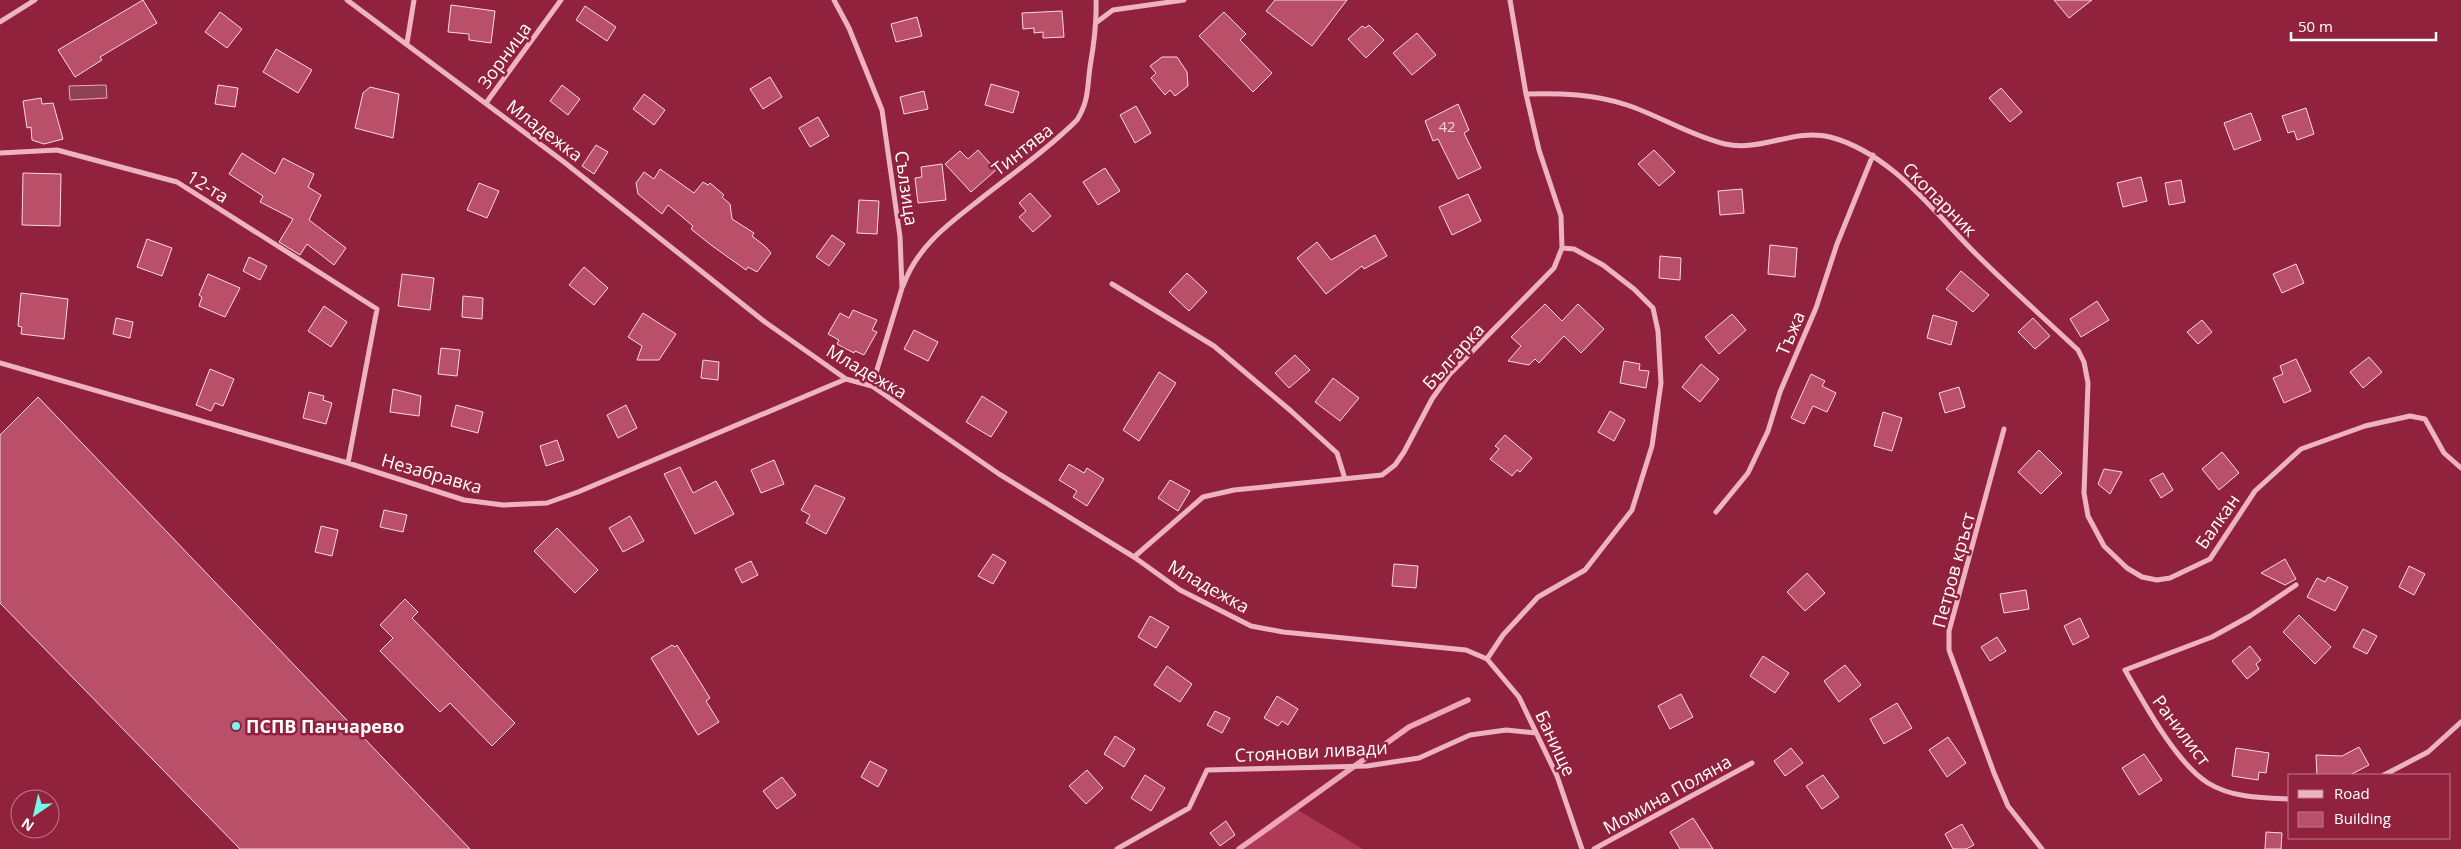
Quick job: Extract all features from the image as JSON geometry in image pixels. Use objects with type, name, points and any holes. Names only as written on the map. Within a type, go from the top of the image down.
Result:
[{"type":"street","points":[[0,22],[35,0]]},
{"type":"street","name":"Младежка","points":[[347,0],[486,102],[642,223],[765,322],[846,378],[872,386],[999,474],[1134,556],[1180,590],[1251,626],[1283,632],[1466,650],[1487,659]]},
{"type":"street","points":[[407,43],[414,0]]},
{"type":"street","name":"Зорница","points":[[486,102],[561,0]]},
{"type":"street","name":"Сълзица","points":[[834,0],[849,28],[882,110],[900,237],[902,288],[872,386]]},
{"type":"street","name":"Тинтява","points":[[902,288],[909,270],[931,240],[1077,120],[1084,108],[1090,90],[1090,71],[1097,22],[1096,0]]},
{"type":"street","points":[[1097,22],[1113,10],[1184,0]]},
{"type":"street","name":"Българка","points":[[1134,556],[1203,497],[1234,490],[1382,474],[1395,465],[1404,452],[1432,399],[1449,375],[1554,268],[1562,248],[1561,216],[1539,150],[1526,94],[1510,0]]},
{"type":"street","name":"Скопарник","points":[[1526,94],[1574,93],[1626,105],[1725,144],[1743,146],[1807,134],[1829,136],[1873,155],[1897,174],[1978,256],[2078,350],[2087,375]]},
{"type":"street","name":"12-та","points":[[0,153],[57,150],[177,182],[377,309],[348,463]]},
{"type":"street","name":"Тъжа","points":[[1716,512],[1748,473],[1768,431],[1780,392],[1816,308],[1837,244],[1873,155]]},
{"type":"street","points":[[1487,659],[1503,635],[1538,597],[1586,570],[1632,510],[1652,446],[1661,383],[1658,331],[1653,308],[1634,289],[1603,265],[1574,249],[1562,248]]},
{"type":"street","points":[[1112,284],[1214,346],[1337,453],[1345,479]]},
{"type":"street","name":"Незабравка","points":[[0,363],[348,463],[464,500],[504,505],[547,503],[578,492],[846,378]]},
{"type":"street","name":"Балкан","points":[[2087,375],[2084,493],[2088,516],[2104,546],[2127,568],[2142,577],[2157,580],[2170,578],[2210,559],[2255,491],[2302,449],[2365,426],[2410,416],[2425,419],[2444,453],[2461,468]]},
{"type":"street","name":"Петров кръст","points":[[2004,429],[1949,631],[1949,650],[2008,806],[2042,849]]},
{"type":"street","name":"Ранилист","points":[[2288,798],[2258,798],[2224,791],[2208,784],[2178,752],[2152,716],[2125,670],[2212,637],[2250,616],[2296,585]]},
{"type":"street","name":"Банище","points":[[1487,659],[1519,698],[1557,776],[1582,849]]},
{"type":"street","points":[[2386,774],[2428,752],[2461,722]]},
{"type":"street","name":"Стоянови ливади","points":[[1117,849],[1189,808],[1207,770],[1367,766],[1419,758],[1470,735],[1506,730],[1536,732]]},
{"type":"street","name":"Момина Поляна","points":[[1594,849],[1752,762]]},
{"type":"shaded area","points":[[106,85],[107,98],[70,100],[69,86]]},
{"type":"shaded area","points":[[1296,809],[1363,849],[1245,849]]},
{"type":"building","points":[[143,0],[157,23],[100,57],[102,60],[75,77],[58,50]]},
{"type":"building","points":[[1275,0],[1347,0],[1312,46],[1266,11]]},
{"type":"building","points":[[2054,0],[2092,0],[2069,18]]},
{"type":"building","points":[[451,5],[495,11],[491,43],[469,40],[469,34],[448,32]]},
{"type":"building","points":[[585,6],[616,27],[607,41],[576,20]]},
{"type":"building","points":[[1062,11],[1064,37],[1043,38],[1043,32],[1034,33],[1034,28],[1023,29],[1022,13]]},
{"type":"building","points":[[220,12],[242,29],[227,48],[205,32]]},
{"type":"building","points":[[1224,12],[1246,34],[1240,40],[1272,73],[1253,92],[1199,36]]},
{"type":"building","points":[[917,17],[922,36],[896,42],[891,24]]},
{"type":"building","points":[[1369,25],[1384,40],[1366,58],[1348,39],[1362,26],[1365,28]]},
{"type":"building","points":[[1417,33],[1436,55],[1412,75],[1393,53]]},
{"type":"building","points":[[276,49],[312,70],[298,93],[263,72]]},
{"type":"building","points":[[1162,57],[1177,57],[1187,72],[1188,86],[1175,96],[1170,90],[1165,95],[1151,78],[1156,73],[1150,66]]},
{"type":"building","points":[[770,77],[782,97],[763,109],[750,89]]},
{"type":"building","points":[[991,84],[1019,92],[1013,113],[985,105]]},
{"type":"building","points":[[218,85],[238,88],[235,107],[215,104]]},
{"type":"building","points":[[562,85],[580,99],[568,115],[550,101]]},
{"type":"building","points":[[370,87],[399,94],[393,138],[355,128],[363,93]]},
{"type":"building","points":[[2001,88],[2022,112],[2010,122],[1989,98]]},
{"type":"building","points":[[924,91],[928,109],[904,114],[900,97]]},
{"type":"building","points":[[644,94],[665,110],[654,125],[633,109]]},
{"type":"building","points":[[41,98],[42,104],[53,103],[63,139],[44,144],[32,140],[31,127],[27,128],[23,101]]},
{"type":"building","points":[[1458,104],[1469,130],[1464,133],[1481,168],[1458,179],[1438,139],[1433,141],[1425,121]]},
{"type":"building","points":[[1136,106],[1151,133],[1135,143],[1120,115]]},
{"type":"building","points":[[2306,108],[2314,134],[2297,140],[2294,131],[2288,133],[2282,116]]},
{"type":"building","points":[[2251,113],[2261,140],[2234,150],[2224,123]]},
{"type":"building","points":[[818,117],[829,136],[810,147],[799,128]]},
{"type":"building","points":[[596,145],[608,152],[594,174],[582,166]]},
{"type":"building","points":[[978,150],[996,170],[971,192],[945,164],[960,151],[968,159]]},
{"type":"building","points":[[1654,150],[1675,172],[1659,186],[1638,164]]},
{"type":"building","points":[[242,153],[275,174],[283,158],[314,174],[308,187],[321,195],[309,220],[346,248],[334,265],[307,244],[300,255],[279,242],[293,219],[260,202],[263,196],[229,174]]},
{"type":"building","points":[[942,164],[946,200],[918,203],[915,178],[922,177],[921,167]]},
{"type":"building","points":[[1105,168],[1120,191],[1098,205],[1083,182]]},
{"type":"building","points":[[660,169],[694,193],[703,182],[708,185],[710,183],[724,195],[722,197],[730,204],[732,219],[754,233],[752,236],[771,253],[757,272],[748,267],[746,270],[711,245],[691,229],[693,226],[668,205],[662,214],[638,194],[636,183],[644,172],[654,179]]},
{"type":"building","points":[[23,173],[61,174],[60,226],[22,225]]},
{"type":"building","points":[[2141,177],[2147,201],[2123,207],[2117,183]]},
{"type":"building","points":[[2181,180],[2185,202],[2169,205],[2165,183]]},
{"type":"building","points":[[479,183],[499,191],[487,218],[467,210]]},
{"type":"building","points":[[1742,189],[1744,213],[1720,215],[1718,191]]},
{"type":"building","points":[[1030,193],[1051,216],[1033,232],[1019,217],[1026,211],[1019,203]]},
{"type":"building","points":[[1468,194],[1481,221],[1452,235],[1439,207]]},
{"type":"building","points":[[859,200],[879,201],[877,234],[857,233]]},
{"type":"building","points":[[832,235],[845,244],[829,266],[816,257]]},
{"type":"building","points":[[1375,235],[1387,256],[1364,269],[1362,266],[1326,294],[1297,258],[1317,242],[1331,260]]},
{"type":"building","points":[[147,239],[172,248],[162,276],[137,267]]},
{"type":"building","points":[[1770,245],[1797,248],[1795,277],[1768,274]]},
{"type":"building","points":[[1660,256],[1681,258],[1680,280],[1659,278]]},
{"type":"building","points":[[249,257],[267,266],[260,280],[243,271]]},
{"type":"building","points":[[2296,264],[2304,283],[2282,293],[2273,274]]},
{"type":"building","points":[[584,267],[608,288],[594,305],[569,285]]},
{"type":"building","points":[[1961,271],[1989,295],[1973,312],[1946,289]]},
{"type":"building","points":[[1187,273],[1207,292],[1189,311],[1169,292]]},
{"type":"building","points":[[208,274],[240,288],[225,317],[199,306],[202,297],[199,295]]},
{"type":"building","points":[[402,274],[434,278],[430,310],[398,306]]},
{"type":"building","points":[[21,293],[68,299],[64,339],[21,334],[22,327],[18,326]]},
{"type":"building","points":[[463,296],[483,298],[482,319],[462,317]]},
{"type":"building","points":[[2097,301],[2109,320],[2081,337],[2070,319]]},
{"type":"building","points":[[1545,304],[1562,321],[1578,304],[1604,329],[1581,353],[1564,336],[1539,363],[1535,359],[1529,365],[1508,361],[1521,346],[1511,337]]},
{"type":"building","points":[[324,306],[347,322],[331,347],[308,331]]},
{"type":"building","points":[[853,310],[877,320],[872,330],[877,332],[864,355],[855,351],[854,353],[837,344],[839,340],[828,334],[840,313],[849,318]]},
{"type":"building","points":[[643,313],[676,334],[659,360],[637,360],[642,346],[628,337]]},
{"type":"building","points":[[1732,314],[1746,330],[1719,354],[1705,337]]},
{"type":"building","points":[[1933,315],[1957,322],[1951,345],[1927,338]]},
{"type":"building","points":[[116,318],[133,322],[130,338],[113,334]]},
{"type":"building","points":[[2033,318],[2050,336],[2035,349],[2018,332]]},
{"type":"building","points":[[2202,320],[2212,332],[2198,344],[2187,332]]},
{"type":"building","points":[[914,330],[938,342],[928,361],[904,349]]},
{"type":"building","points":[[441,348],[460,350],[457,376],[438,374]]},
{"type":"building","points":[[1295,355],[1310,370],[1289,388],[1275,373]]},
{"type":"building","points":[[2369,357],[2382,372],[2363,388],[2350,372]]},
{"type":"building","points":[[2296,359],[2311,391],[2284,403],[2273,378],[2283,374],[2280,366]]},
{"type":"building","points":[[703,360],[719,362],[718,380],[701,378]]},
{"type":"building","points":[[1624,361],[1640,364],[1639,370],[1649,371],[1646,388],[1620,383]]},
{"type":"building","points":[[1701,364],[1719,379],[1700,402],[1682,387]]},
{"type":"building","points":[[210,369],[234,379],[223,406],[215,403],[211,411],[196,405]]},
{"type":"building","points":[[1159,372],[1176,383],[1139,441],[1123,430]]},
{"type":"building","points":[[1811,374],[1825,381],[1822,386],[1836,393],[1827,412],[1813,406],[1804,424],[1791,418]]},
{"type":"building","points":[[1333,378],[1359,398],[1340,421],[1315,402]]},
{"type":"building","points":[[1959,387],[1965,407],[1945,413],[1939,393]]},
{"type":"building","points":[[393,389],[421,396],[419,416],[390,412]]},
{"type":"building","points":[[309,392],[324,396],[323,400],[332,403],[326,424],[303,418]]},
{"type":"building","points":[[982,396],[1007,412],[991,437],[966,422]]},
{"type":"building","name":"ПСПВ Панчарево","points":[[38,397],[470,849],[240,849],[0,603],[0,435]]},
{"type":"building","points":[[456,405],[483,412],[478,433],[451,426]]},
{"type":"building","points":[[626,405],[637,428],[618,438],[607,415]]},
{"type":"building","points":[[1610,411],[1625,420],[1614,441],[1598,432]]},
{"type":"building","points":[[1883,412],[1902,418],[1892,451],[1874,446]]},
{"type":"building","points":[[1505,435],[1532,458],[1520,472],[1517,470],[1512,476],[1490,459],[1499,449],[1495,446]]},
{"type":"building","points":[[557,440],[564,460],[546,466],[540,446]]},
{"type":"building","points":[[2039,450],[2062,473],[2041,494],[2018,472]]},
{"type":"building","points":[[2222,452],[2239,473],[2219,490],[2202,469]]},
{"type":"building","points":[[774,460],[784,484],[761,493],[751,470]]},
{"type":"building","points":[[1069,464],[1084,473],[1087,468],[1104,479],[1087,506],[1073,497],[1077,491],[1059,480]]},
{"type":"building","points":[[680,467],[693,493],[716,481],[734,514],[695,534],[664,474]]},
{"type":"building","points":[[2104,469],[2122,472],[2110,494],[2098,484]]},
{"type":"building","points":[[2163,473],[2173,490],[2161,498],[2150,480]]},
{"type":"building","points":[[1170,480],[1190,491],[1178,511],[1158,498]]},
{"type":"building","points":[[815,485],[845,498],[826,534],[806,523],[810,515],[801,510]]},
{"type":"building","points":[[384,510],[407,515],[403,532],[380,527]]},
{"type":"building","points":[[630,516],[644,541],[623,552],[609,528]]},
{"type":"building","points":[[321,526],[338,530],[332,556],[315,552]]},
{"type":"building","points":[[557,528],[598,570],[575,593],[534,551]]},
{"type":"building","points":[[993,554],[1006,562],[993,584],[978,576]]},
{"type":"building","points":[[2285,559],[2296,579],[2285,585],[2261,573]]},
{"type":"building","points":[[751,561],[758,575],[742,583],[735,569]]},
{"type":"building","points":[[1394,564],[1418,566],[1416,588],[1392,586]]},
{"type":"building","points":[[2409,566],[2425,574],[2414,595],[2399,587]]},
{"type":"building","points":[[1807,573],[1825,593],[1805,611],[1787,592]]},
{"type":"building","points":[[2328,577],[2348,587],[2335,611],[2307,597],[2317,578],[2325,582]]},
{"type":"building","points":[[2026,590],[2029,609],[2004,613],[2000,594]]},
{"type":"building","points":[[405,599],[418,612],[412,618],[515,723],[492,746],[450,703],[440,712],[380,651],[393,638],[380,625]]},
{"type":"building","points":[[2299,615],[2331,647],[2315,664],[2283,632]]},
{"type":"building","points":[[1150,616],[1169,627],[1156,648],[1138,637]]},
{"type":"building","points":[[2080,618],[2089,637],[2073,645],[2064,626]]},
{"type":"building","points":[[2363,629],[2377,636],[2367,654],[2353,647]]},
{"type":"building","points":[[1997,637],[2006,651],[1990,661],[1981,647]]},
{"type":"building","points":[[672,645],[675,647],[677,645],[710,698],[706,701],[719,722],[698,735],[651,658]]},
{"type":"building","points":[[2250,646],[2261,660],[2256,664],[2259,669],[2247,679],[2232,661]]},
{"type":"building","points":[[1763,656],[1789,673],[1775,693],[1750,676]]},
{"type":"building","points":[[1845,665],[1861,685],[1839,702],[1824,681]]},
{"type":"building","points":[[1167,666],[1192,684],[1180,702],[1154,685]]},
{"type":"building","points":[[1681,694],[1693,717],[1670,729],[1658,706]]},
{"type":"building","points":[[1277,696],[1298,709],[1288,725],[1282,721],[1278,726],[1264,718]]},
{"type":"building","points":[[1897,703],[1912,728],[1884,744],[1870,719]]},
{"type":"building","points":[[1215,711],[1230,718],[1222,733],[1207,725]]},
{"type":"building","points":[[1115,736],[1135,749],[1124,767],[1104,754]]},
{"type":"building","points":[[1948,737],[1966,763],[1947,777],[1929,750]]},
{"type":"building","points":[[2359,747],[2369,765],[2352,774],[2317,774],[2316,755],[2342,756]]},
{"type":"building","points":[[1791,748],[1803,763],[1785,776],[1774,761]]},
{"type":"building","points":[[2236,748],[2269,753],[2266,773],[2259,772],[2258,780],[2232,776]]},
{"type":"building","points":[[2144,754],[2162,780],[2139,795],[2122,768]]},
{"type":"building","points":[[870,761],[887,770],[878,787],[861,777]]},
{"type":"building","points":[[1087,770],[1103,788],[1086,804],[1069,786]]},
{"type":"building","points":[[1145,775],[1165,788],[1151,811],[1131,798]]},
{"type":"building","points":[[1823,775],[1839,797],[1822,809],[1806,786]]},
{"type":"building","points":[[782,777],[796,795],[777,809],[763,791]]},
{"type":"building","points":[[1693,818],[1713,849],[1680,849],[1670,832]]},
{"type":"building","points":[[1226,821],[1235,835],[1220,846],[1210,833]]},
{"type":"building","points":[[1962,824],[1974,845],[1966,849],[1953,849],[1945,834]]},
{"type":"building","points":[[2266,832],[2282,833],[2281,849],[2265,849]]},
{"type":"waterway","points":[[1239,849],[1409,727],[1468,700]]},
{"type":"place","name":"ПСПВ Панчарево","points":[[236,726]]}]
